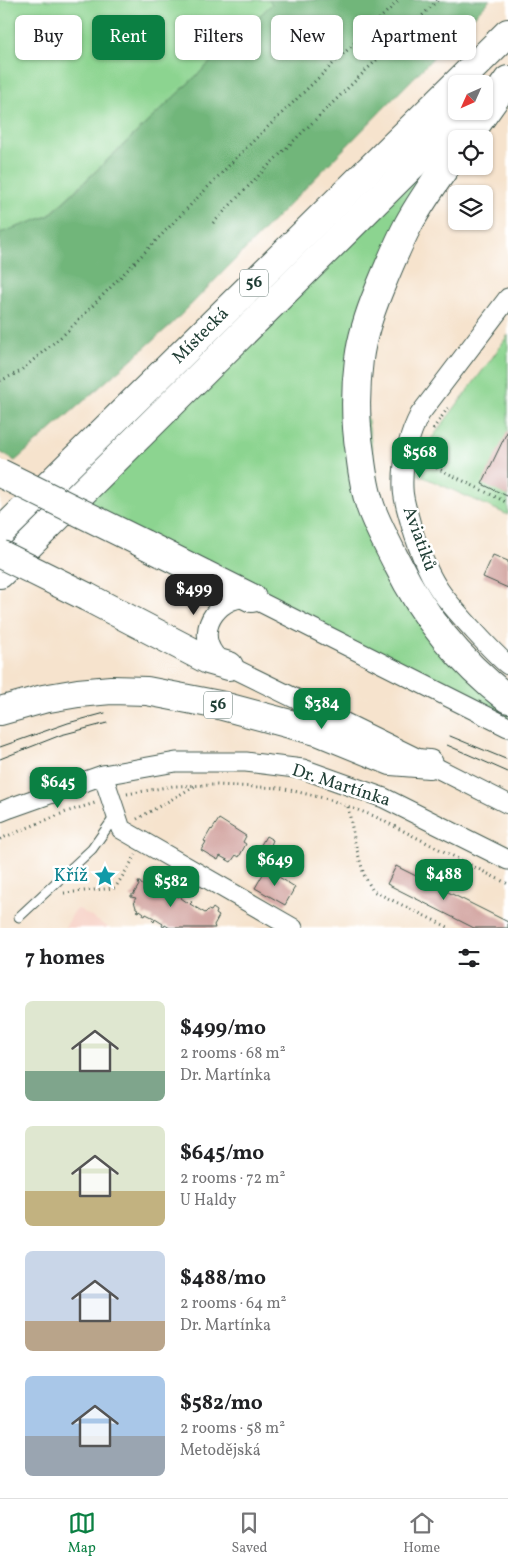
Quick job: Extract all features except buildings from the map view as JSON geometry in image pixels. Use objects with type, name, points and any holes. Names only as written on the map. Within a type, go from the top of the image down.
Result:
[{"type":"highway","name":"Místecká","points":[[0,533],[508,32]]},
{"type":"highway","points":[[493,86],[508,71]]},
{"type":"highway","points":[[472,130],[508,80]]},
{"type":"highway","name":"Místecká","points":[[0,574],[458,120]]},
{"type":"highway","points":[[448,163],[408,224],[387,269],[372,308],[359,358],[356,393],[357,431],[362,473],[371,507],[408,585],[420,605],[456,650],[478,674],[508,699]]},
{"type":"highway","points":[[0,472],[252,598]]},
{"type":"highway","name":"56","points":[[0,554],[208,660],[229,666]]},
{"type":"highway","name":"56","points":[[0,711],[44,698],[78,693],[112,690],[147,691],[219,705],[320,732],[391,760],[429,764]]},
{"type":"street","name":"Aviatiků","points":[[508,298],[420,414],[412,428],[404,467],[403,490],[415,538],[442,593],[478,636],[508,665]]},
{"type":"street","points":[[508,727],[252,598],[238,598],[225,603],[214,612],[210,620],[208,634],[210,648],[215,656],[229,666],[508,804]]},
{"type":"street","name":"Dr. Martínka","points":[[0,812],[102,775],[176,762],[246,762],[303,770],[384,798],[508,860]]},
{"type":"street","points":[[102,775],[116,814],[145,842],[293,928]]},
{"type":"lane","points":[[19,917],[92,848],[116,814]]},
{"type":"path","points":[[0,381],[19,372],[69,330],[245,149],[398,0]]},
{"type":"path","points":[[213,223],[270,164],[438,0]]},
{"type":"path","points":[[431,432],[453,401]]},
{"type":"path","points":[[424,447],[422,455],[425,462],[508,503]]},
{"type":"path","points":[[116,814],[126,794],[173,786],[281,788],[328,799],[374,816],[508,884]]},
{"type":"path","points":[[0,839],[66,812],[116,814],[195,786]]},
{"type":"path","points":[[348,806],[355,843],[364,875],[373,891],[450,928]]},
{"type":"path","points":[[43,894],[115,888],[145,842]]},
{"type":"shaded area","points":[[79,909],[109,928],[65,928],[75,910]]},
{"type":"green space","points":[[0,0],[269,0],[273,3],[260,15],[175,15],[175,60],[213,60],[48,216],[0,233]]},
{"type":"green space","points":[[269,0],[490,0],[475,15],[353,15],[353,60],[431,60],[173,323],[15,461],[0,452],[0,233],[49,216],[213,60],[261,60],[260,15],[272,4]]},
{"type":"green space","points":[[448,147],[448,157],[359,358],[385,541],[508,699],[508,727],[70,507]]},
{"type":"green space","points":[[508,335],[508,515],[408,470]]},
{"type":"tram line","points":[[0,747],[68,723],[105,713]]},
{"type":"tram line","points":[[0,759],[61,735],[107,723]]},
{"type":"tram line","points":[[450,736],[508,760]]},
{"type":"tram line","points":[[447,745],[508,772]]},
{"type":"place","name":"Kříž","points":[[105,876]]}]
